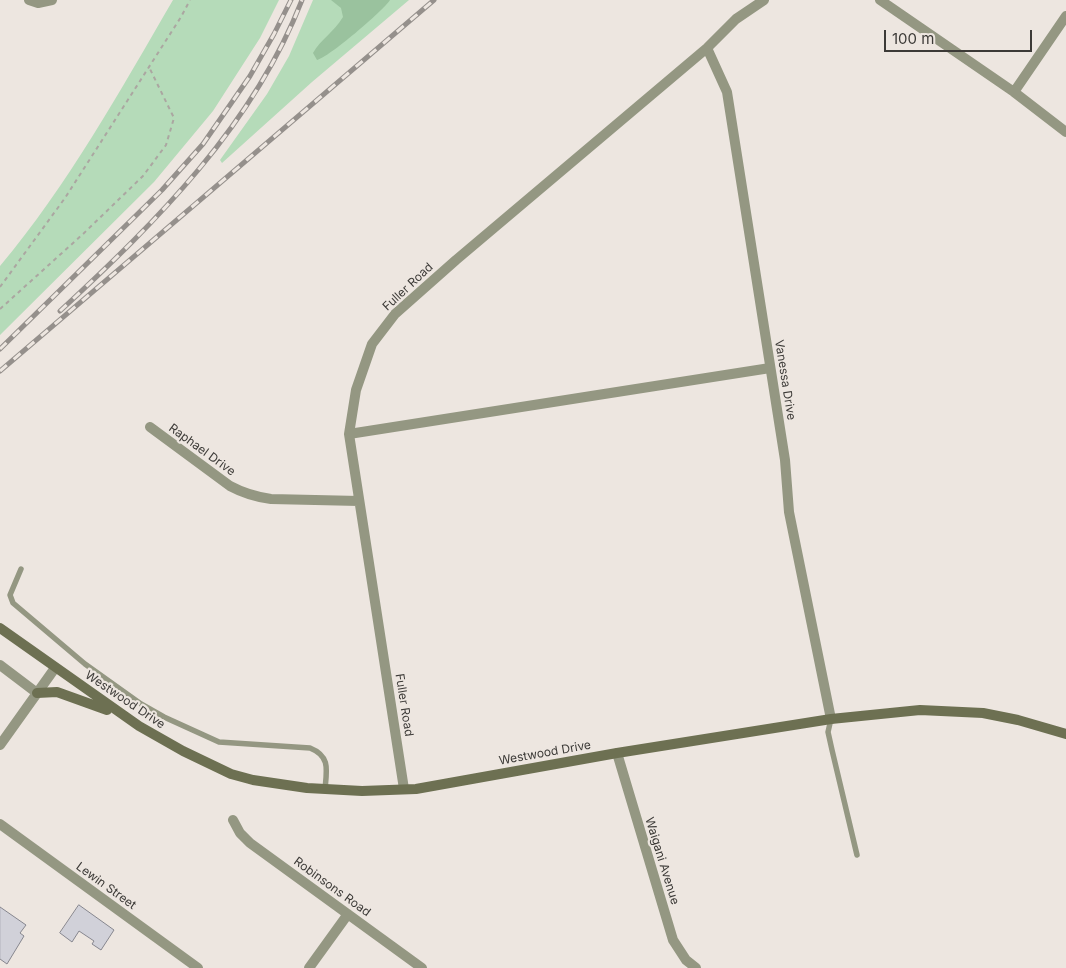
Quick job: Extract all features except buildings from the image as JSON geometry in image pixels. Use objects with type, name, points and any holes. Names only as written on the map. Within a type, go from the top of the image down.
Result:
[{"type":"main road","points":[[0,628],[55,668]]},
{"type":"main road","name":"Westwood Drive","points":[[55,668],[130,721],[183,751],[231,774],[253,780],[325,789],[362,791],[416,788],[617,753],[831,720],[920,710],[983,713],[1018,720],[1066,734]]},
{"type":"main road","points":[[37,693],[57,692],[69,695],[130,721]]},
{"type":"street","points":[[30,0],[38,3],[52,0]]},
{"type":"street","name":"Fuller Road","points":[[404,789],[349,434],[356,390],[372,344],[395,314],[456,260],[707,48],[736,19],[764,0]]},
{"type":"street","points":[[880,0],[1014,92],[1066,132]]},
{"type":"street","points":[[1014,92],[1066,16]]},
{"type":"street","name":"Vanessa Drive","points":[[707,48],[727,92],[785,460],[789,512],[831,720]]},
{"type":"street","points":[[349,434],[770,368]]},
{"type":"street","name":"Raphael Drive","points":[[150,427],[230,486],[241,492],[271,499],[359,501]]},
{"type":"street","points":[[0,665],[37,693]]},
{"type":"street","points":[[0,745],[55,668]]},
{"type":"street","name":"Waigani Avenue","points":[[617,753],[673,940],[686,960],[696,968]]},
{"type":"street","name":"Robinsons Road","points":[[234,820],[240,833],[250,843],[422,968]]},
{"type":"street","name":"Lewin Street","points":[[0,824],[198,968]]},
{"type":"street","points":[[309,968],[348,914]]},
{"type":"lane","points":[[21,569],[10,595],[12,603],[85,664],[141,704],[164,717],[220,742],[310,748],[319,751],[324,756],[327,770],[325,789]]},
{"type":"lane","points":[[831,720],[828,732],[857,855]]},
{"type":"path","points":[[0,287],[65,198],[190,0]]},
{"type":"path","points":[[0,309],[76,241],[144,176],[166,145],[174,118],[149,67]]},
{"type":"green space","points":[[173,0],[279,0],[260,38],[213,111],[154,182],[0,335],[0,266],[25,235],[71,170],[113,103]]},
{"type":"green space","points":[[313,0],[409,0],[312,82],[222,163],[220,160],[267,94],[289,56]]},
{"type":"green space","points":[[331,0],[390,0],[355,33],[317,60],[313,53],[343,17],[341,8]]},
{"type":"railway","points":[[0,349],[162,190],[203,144],[250,76],[291,0]]},
{"type":"railway","points":[[60,311],[132,242],[199,169],[257,89],[282,46],[302,0]]},
{"type":"railway","points":[[0,371],[434,0]]}]
